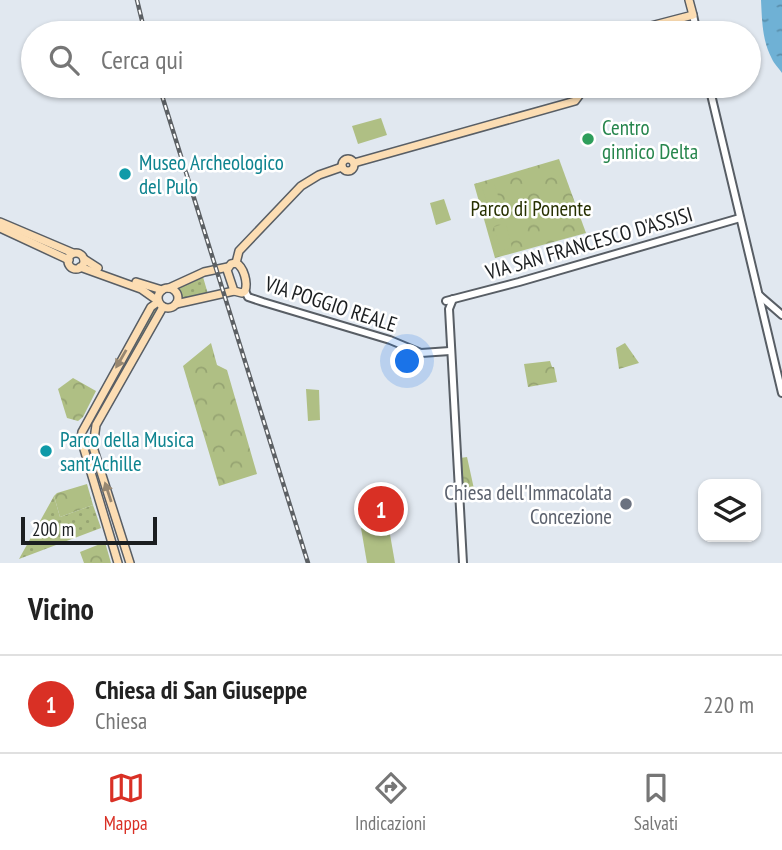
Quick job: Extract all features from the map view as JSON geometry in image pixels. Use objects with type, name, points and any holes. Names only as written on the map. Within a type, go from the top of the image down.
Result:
[{"type":"main road","points":[[669,21],[692,15],[689,0]]},
{"type":"main road","points":[[236,263],[239,251],[301,187],[319,175],[342,167],[346,159],[354,163],[547,110],[577,98]]},
{"type":"main road","points":[[0,222],[71,257]]},
{"type":"main road","points":[[0,228],[71,257],[79,254],[92,266],[165,289],[178,295],[176,304]]},
{"type":"main road","points":[[71,257],[73,267],[80,267],[146,291],[157,304],[176,304],[234,291],[239,293],[246,289],[241,267],[236,263],[204,272],[165,289],[157,296],[157,304],[96,425],[93,447],[130,563]]},
{"type":"main road","points":[[80,267],[84,259]]},
{"type":"main road","points":[[228,267],[234,291]]},
{"type":"main road","points":[[118,563],[81,439],[82,432],[157,304]]},
{"type":"street","points":[[692,15],[694,21]]},
{"type":"street","points":[[712,98],[782,393]]},
{"type":"street","name":"VIA SAN FRANCESCO D'ASSISI","points":[[450,351],[450,300],[740,218]]},
{"type":"street","name":"VIA POGGIO REALE","points":[[246,289],[252,298],[390,340],[421,353],[450,351]]},
{"type":"street","points":[[759,295],[782,314]]},
{"type":"street","points":[[450,351],[463,563]]},
{"type":"green space","points":[[381,118],[387,135],[358,144],[352,126]]},
{"type":"green space","name":"Parco di Ponente","points":[[559,159],[586,233],[495,258],[474,184]]},
{"type":"green space","points":[[494,183],[502,208],[489,211],[482,187]]},
{"type":"green space","points":[[444,199],[451,220],[436,225],[430,203]]},
{"type":"green space","points":[[506,223],[512,248],[500,251],[494,227]]},
{"type":"green space","points":[[203,277],[208,294],[182,300],[178,288]]},
{"type":"green space","points":[[156,307],[158,310],[92,427],[88,427]]},
{"type":"green space","points":[[211,343],[217,365],[227,370],[257,474],[219,486],[183,366]]},
{"type":"green space","points":[[625,343],[639,363],[619,369],[616,348]]},
{"type":"green space","points":[[550,361],[557,382],[528,387],[524,364]]},
{"type":"green space","points":[[73,378],[96,391],[83,417],[78,421],[67,418],[58,389]]},
{"type":"green space","points":[[306,389],[319,390],[320,420],[308,421]]},
{"type":"green space","points":[[467,457],[474,489],[461,491],[460,458]]},
{"type":"green space","points":[[87,484],[93,505],[60,517],[54,496]]},
{"type":"green space","points":[[54,496],[60,517],[93,505],[101,528],[19,559]]},
{"type":"green space","points":[[388,523],[395,563],[367,563],[361,528]]},
{"type":"green space","points":[[105,542],[111,563],[84,563],[80,552]]},
{"type":"water","points":[[761,0],[782,0],[782,73],[766,45]]},
{"type":"railway","points":[[137,0],[142,21]]},
{"type":"railway","points":[[163,98],[308,563]]},
{"type":"place","name":"Centro ginnico Delta","points":[[588,139]]},
{"type":"place","name":"Museo Archeologico del Pulo","points":[[125,174]]},
{"type":"place","name":"Parco della Musica sant'Achille","points":[[46,451]]},
{"type":"place","name":"Chiesa dell'Immacolata Concezione","points":[[626,504]]},
{"type":"place","name":"Chiesa di San Giuseppe","points":[[381,509]]}]
